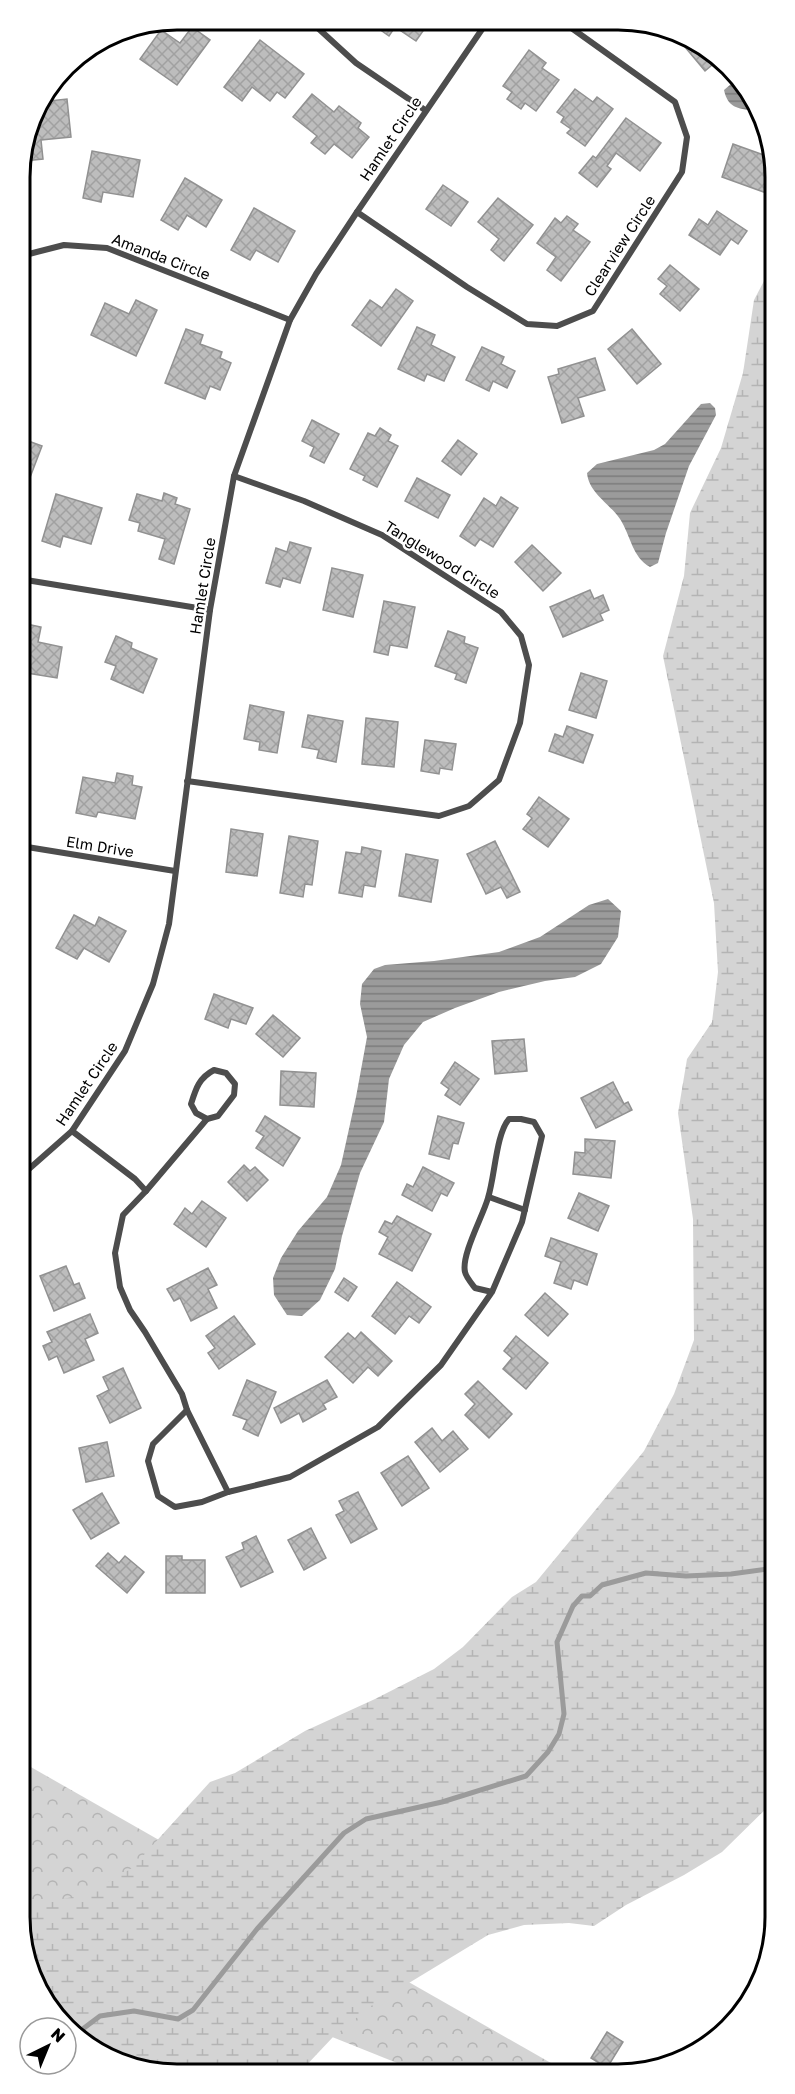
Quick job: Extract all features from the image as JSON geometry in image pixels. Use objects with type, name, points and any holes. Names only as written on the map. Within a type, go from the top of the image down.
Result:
[{"type":"street","points":[[320,30],[356,63],[425,110]]},
{"type":"street","name":"Hamlet Circle","points":[[30,1168],[72,1131],[125,1052],[153,984],[169,924],[210,610],[234,476],[290,320],[316,274],[481,30]]},
{"type":"street","name":"Clearview Circle","points":[[357,212],[467,287],[527,324],[557,326],[593,311],[682,172],[687,137],[675,102],[573,30]]},
{"type":"street","name":"Amanda Circle","points":[[30,254],[64,245],[107,248],[290,320]]},
{"type":"street","name":"Tanglewood Circle","points":[[187,781],[439,816],[469,806],[499,780],[520,723],[529,665],[521,636],[501,612],[382,535],[304,501],[234,476]]},
{"type":"street","points":[[30,580],[210,610]]},
{"type":"street","name":"Elm Drive","points":[[30,847],[175,871]]},
{"type":"street","points":[[207,1119],[196,1113],[191,1104],[196,1088],[202,1076],[214,1070],[226,1073],[235,1084],[234,1095],[218,1116],[207,1119],[123,1215],[115,1253],[120,1287],[130,1310],[182,1394],[187,1410],[228,1492]]},
{"type":"street","points":[[187,1410],[153,1444],[148,1461],[158,1496],[175,1507],[202,1502],[228,1492],[290,1477],[378,1427],[441,1365],[492,1292],[525,1210],[542,1136],[534,1122],[521,1119],[508,1119],[501,1128],[496,1169],[489,1197],[467,1253],[465,1272],[475,1288],[492,1292]]},
{"type":"street","points":[[72,1131],[135,1179],[146,1191]]},
{"type":"street","points":[[489,1197],[525,1210]]},
{"type":"green space","points":[[765,279],[765,1810],[722,1852],[626,1905],[594,1926],[569,1923],[524,1925],[488,1935],[371,2006],[333,2037],[308,2064],[177,2064],[158,2063],[130,2056],[112,2049],[88,2034],[78,2025],[78,2016],[69,2016],[60,2006],[41,1973],[35,1955],[31,1936],[30,1906],[85,1895],[132,1868],[210,1782],[235,1773],[305,1731],[434,1669],[463,1647],[512,1597],[536,1582],[644,1451],[674,1394],[694,1340],[693,1219],[678,1113],[687,1059],[712,1022],[718,972],[714,903],[663,656],[684,576],[690,513],[721,448],[743,373],[754,300]]},
{"type":"green space","points":[[30,1767],[553,2064],[400,2064],[30,1916]]},
{"type":"shaded area","points":[[732,84],[748,110],[731,104],[724,90]]},
{"type":"shaded area","points":[[710,403],[715,408],[716,415],[689,466],[658,563],[650,567],[639,558],[620,519],[595,492],[587,473],[597,464],[654,450],[665,444],[701,404]]},
{"type":"shaded area","points":[[608,899],[621,911],[618,937],[601,964],[575,977],[545,981],[499,992],[455,1008],[423,1022],[404,1045],[389,1079],[384,1122],[360,1173],[335,1269],[320,1300],[302,1316],[287,1315],[274,1295],[273,1278],[281,1258],[298,1231],[327,1197],[341,1165],[367,1037],[360,1004],[362,984],[374,969],[385,965],[499,952],[540,937],[589,905]]},
{"type":"building","points":[[190,30],[196,30],[210,40],[177,85],[140,59],[160,31],[180,43]]},
{"type":"building","points":[[383,30],[393,30],[389,36]]},
{"type":"building","points":[[400,30],[424,30],[416,41]]},
{"type":"building","points":[[260,40],[304,74],[285,98],[277,92],[270,101],[252,87],[242,101],[224,87]]},
{"type":"building","points":[[684,45],[713,64],[705,71]]},
{"type":"building","points":[[529,50],[546,63],[542,68],[559,80],[536,111],[525,103],[521,109],[507,99],[512,92],[503,86]]},
{"type":"building","points":[[575,89],[593,102],[597,97],[613,109],[585,146],[567,133],[571,129],[561,122],[564,117],[557,112]]},
{"type":"building","points":[[312,94],[334,112],[339,106],[361,123],[358,128],[369,137],[352,158],[334,144],[325,154],[311,143],[317,136],[293,117]]},
{"type":"building","points":[[67,99],[71,137],[41,140],[43,159],[31,160],[38,130],[52,101]]},
{"type":"building","points":[[626,118],[661,143],[640,171],[616,153],[607,166],[611,169],[597,187],[579,173],[593,156],[596,158]]},
{"type":"building","points":[[733,144],[763,155],[765,192],[722,177]]},
{"type":"building","points":[[92,151],[140,160],[133,197],[103,192],[101,202],[83,198]]},
{"type":"building","points":[[185,178],[222,200],[206,227],[187,215],[178,230],[161,220]]},
{"type":"building","points":[[443,185],[468,202],[451,226],[426,209]]},
{"type":"building","points":[[498,198],[533,225],[504,261],[491,250],[499,239],[478,222]]},
{"type":"building","points":[[254,208],[295,231],[278,262],[256,250],[250,260],[231,250]]},
{"type":"building","points":[[717,211],[747,231],[738,244],[731,239],[720,255],[689,235],[699,219],[708,225]]},
{"type":"building","points":[[567,216],[578,224],[573,230],[590,242],[561,281],[547,270],[556,257],[537,243],[555,218],[561,223]]},
{"type":"building","points":[[670,265],[699,289],[680,311],[660,294],[667,286],[658,279]]},
{"type":"building","points":[[396,289],[413,301],[381,346],[352,325],[370,300],[382,308]]},
{"type":"building","points":[[136,300],[157,310],[136,356],[91,335],[105,303],[129,314]]},
{"type":"building","points":[[417,327],[435,335],[431,345],[455,357],[444,381],[427,374],[424,381],[398,369]]},
{"type":"building","points":[[186,329],[203,335],[200,344],[222,352],[220,358],[231,363],[220,390],[210,386],[205,399],[165,383]]},
{"type":"building","points":[[632,329],[661,364],[637,384],[608,349]]},
{"type":"building","points":[[482,347],[504,357],[501,364],[515,371],[507,388],[493,381],[489,391],[466,380]]},
{"type":"building","points":[[595,358],[605,390],[578,398],[584,416],[562,423],[548,377],[559,374],[558,369]]},
{"type":"building","points":[[312,420],[339,434],[324,463],[310,456],[314,447],[302,441]]},
{"type":"building","points":[[380,428],[391,435],[388,441],[398,446],[377,487],[363,480],[365,476],[350,469],[368,433],[375,436]]},
{"type":"building","points":[[458,440],[477,454],[461,475],[442,461]]},
{"type":"building","points":[[30,442],[42,446],[30,477]]},
{"type":"building","points":[[417,478],[450,495],[438,518],[405,501]]},
{"type":"building","points":[[164,493],[177,498],[175,504],[190,509],[174,564],[159,559],[165,539],[138,531],[140,523],[129,520],[137,494],[162,501]]},
{"type":"building","points":[[56,494],[102,508],[91,544],[63,536],[60,547],[42,541]]},
{"type":"building","points":[[501,497],[518,508],[493,547],[480,539],[475,546],[460,536],[484,498],[496,506]]},
{"type":"building","points":[[290,542],[311,548],[300,583],[283,578],[280,587],[266,583],[276,548],[287,552]]},
{"type":"building","points":[[532,545],[561,573],[543,591],[515,562]]},
{"type":"building","points":[[332,568],[363,575],[353,617],[323,610]]},
{"type":"building","points":[[590,590],[594,599],[603,595],[609,610],[600,614],[603,620],[563,637],[550,607]]},
{"type":"building","points":[[384,601],[415,607],[407,648],[390,645],[388,655],[374,652]]},
{"type":"building","points":[[30,625],[41,627],[38,642],[62,647],[57,678],[30,674]]},
{"type":"building","points":[[448,631],[465,637],[464,643],[478,648],[466,683],[455,679],[457,674],[435,666]]},
{"type":"building","points":[[116,636],[132,643],[131,648],[157,659],[143,693],[111,679],[116,666],[105,662]]},
{"type":"building","points":[[581,673],[607,681],[596,718],[569,710]]},
{"type":"building","points":[[250,705],[284,712],[277,753],[259,750],[260,742],[244,739]]},
{"type":"building","points":[[308,715],[343,721],[336,762],[317,758],[319,750],[302,747]]},
{"type":"building","points":[[366,718],[398,722],[394,767],[362,764]]},
{"type":"building","points":[[567,726],[593,735],[583,763],[549,751],[555,734],[563,737]]},
{"type":"building","points":[[425,740],[456,744],[452,770],[440,768],[439,774],[421,771]]},
{"type":"building","points":[[117,773],[133,776],[132,785],[142,787],[135,819],[98,812],[96,817],[76,813],[83,777],[115,783]]},
{"type":"building","points":[[539,797],[569,819],[548,847],[523,829],[532,818],[527,814]]},
{"type":"building","points":[[231,829],[263,834],[257,876],[226,872]]},
{"type":"building","points":[[289,836],[318,841],[312,885],[305,884],[303,897],[280,893]]},
{"type":"building","points":[[495,841],[520,892],[507,898],[501,887],[486,894],[467,854]]},
{"type":"building","points":[[362,847],[381,851],[375,887],[364,885],[362,897],[339,893],[346,852],[361,854]]},
{"type":"building","points":[[406,854],[438,860],[431,902],[399,896]]},
{"type":"building","points":[[74,915],[95,926],[99,917],[126,931],[109,962],[84,948],[77,959],[56,948]]},
{"type":"building","points":[[214,994],[253,1008],[246,1024],[231,1019],[228,1028],[205,1019]]},
{"type":"building","points":[[273,1015],[300,1038],[283,1057],[256,1034]]},
{"type":"building","points":[[524,1039],[527,1071],[495,1074],[492,1041]]},
{"type":"building","points":[[455,1062],[479,1079],[460,1105],[445,1095],[449,1089],[441,1083]]},
{"type":"building","points":[[281,1071],[316,1073],[314,1107],[280,1105]]},
{"type":"building","points":[[613,1082],[624,1104],[628,1102],[632,1110],[596,1128],[581,1098]]},
{"type":"building","points":[[265,1116],[300,1138],[283,1166],[256,1148],[264,1136],[256,1131]]},
{"type":"building","points":[[438,1116],[464,1123],[458,1144],[453,1143],[449,1159],[429,1154]]},
{"type":"building","points":[[585,1139],[615,1141],[611,1178],[573,1174],[575,1152],[585,1153]]},
{"type":"building","points":[[244,1165],[250,1171],[255,1167],[268,1180],[247,1201],[228,1182]]},
{"type":"building","points":[[423,1167],[454,1183],[447,1196],[441,1193],[432,1211],[402,1195],[407,1184],[413,1187]]},
{"type":"building","points":[[579,1193],[609,1206],[598,1231],[568,1218]]},
{"type":"building","points":[[202,1201],[226,1218],[206,1247],[174,1224],[185,1208],[192,1214]]},
{"type":"building","points":[[397,1216],[431,1234],[412,1271],[379,1254],[388,1237],[379,1232],[385,1221],[392,1224]]},
{"type":"building","points":[[551,1238],[597,1254],[587,1285],[574,1280],[571,1289],[554,1283],[561,1262],[545,1256]]},
{"type":"building","points":[[66,1266],[74,1285],[79,1283],[85,1298],[54,1311],[40,1276]]},
{"type":"building","points":[[208,1268],[217,1285],[208,1289],[217,1308],[191,1321],[180,1298],[174,1301],[167,1289]]},
{"type":"building","points":[[344,1278],[357,1287],[348,1301],[335,1292]]},
{"type":"building","points":[[397,1282],[431,1307],[419,1323],[409,1316],[395,1334],[372,1316]]},
{"type":"building","points":[[545,1293],[568,1314],[548,1336],[525,1315]]},
{"type":"building","points":[[90,1314],[98,1333],[85,1339],[94,1360],[64,1373],[57,1356],[49,1360],[43,1346],[52,1342],[47,1332]]},
{"type":"building","points":[[234,1316],[255,1344],[219,1369],[208,1353],[215,1348],[206,1336]]},
{"type":"building","points":[[361,1332],[392,1361],[378,1376],[368,1367],[353,1383],[325,1357],[348,1333],[355,1339]]},
{"type":"building","points":[[516,1336],[548,1363],[526,1389],[503,1369],[512,1358],[504,1351]]},
{"type":"building","points":[[123,1368],[141,1408],[110,1423],[97,1396],[109,1390],[103,1377]]},
{"type":"building","points":[[247,1380],[276,1392],[258,1436],[243,1429],[247,1420],[233,1415]]},
{"type":"building","points":[[327,1380],[337,1397],[323,1404],[326,1409],[303,1422],[299,1413],[281,1423],[274,1408]]},
{"type":"building","points":[[478,1381],[512,1414],[489,1438],[465,1415],[475,1404],[465,1394]]},
{"type":"building","points":[[432,1428],[442,1441],[453,1431],[468,1449],[440,1472],[415,1442]]},
{"type":"building","points":[[107,1442],[114,1476],[86,1482],[79,1448]]},
{"type":"building","points":[[408,1456],[429,1488],[402,1506],[381,1473]]},
{"type":"building","points":[[358,1492],[377,1529],[351,1543],[336,1515],[344,1511],[339,1501]]},
{"type":"building","points":[[102,1493],[119,1523],[91,1539],[73,1510]]},
{"type":"building","points":[[311,1528],[326,1558],[304,1570],[288,1540]]},
{"type":"building","points":[[256,1536],[273,1572],[241,1587],[226,1557],[244,1549],[242,1543]]},
{"type":"building","points":[[108,1553],[119,1563],[125,1556],[144,1572],[127,1593],[96,1566]]},
{"type":"building","points":[[166,1556],[182,1556],[182,1560],[205,1560],[205,1593],[166,1593]]},
{"type":"building","points":[[607,2032],[623,2042],[609,2064],[601,2064],[591,2058]]},
{"type":"waterway","points":[[82,2029],[100,2016],[134,2011],[178,2019],[193,2010],[257,1929],[344,1833],[366,1819],[442,1802],[526,1776],[548,1752],[559,1734],[564,1714],[557,1642],[573,1606],[582,1596],[590,1596],[602,1585],[646,1573],[686,1576],[765,1569]]}]
